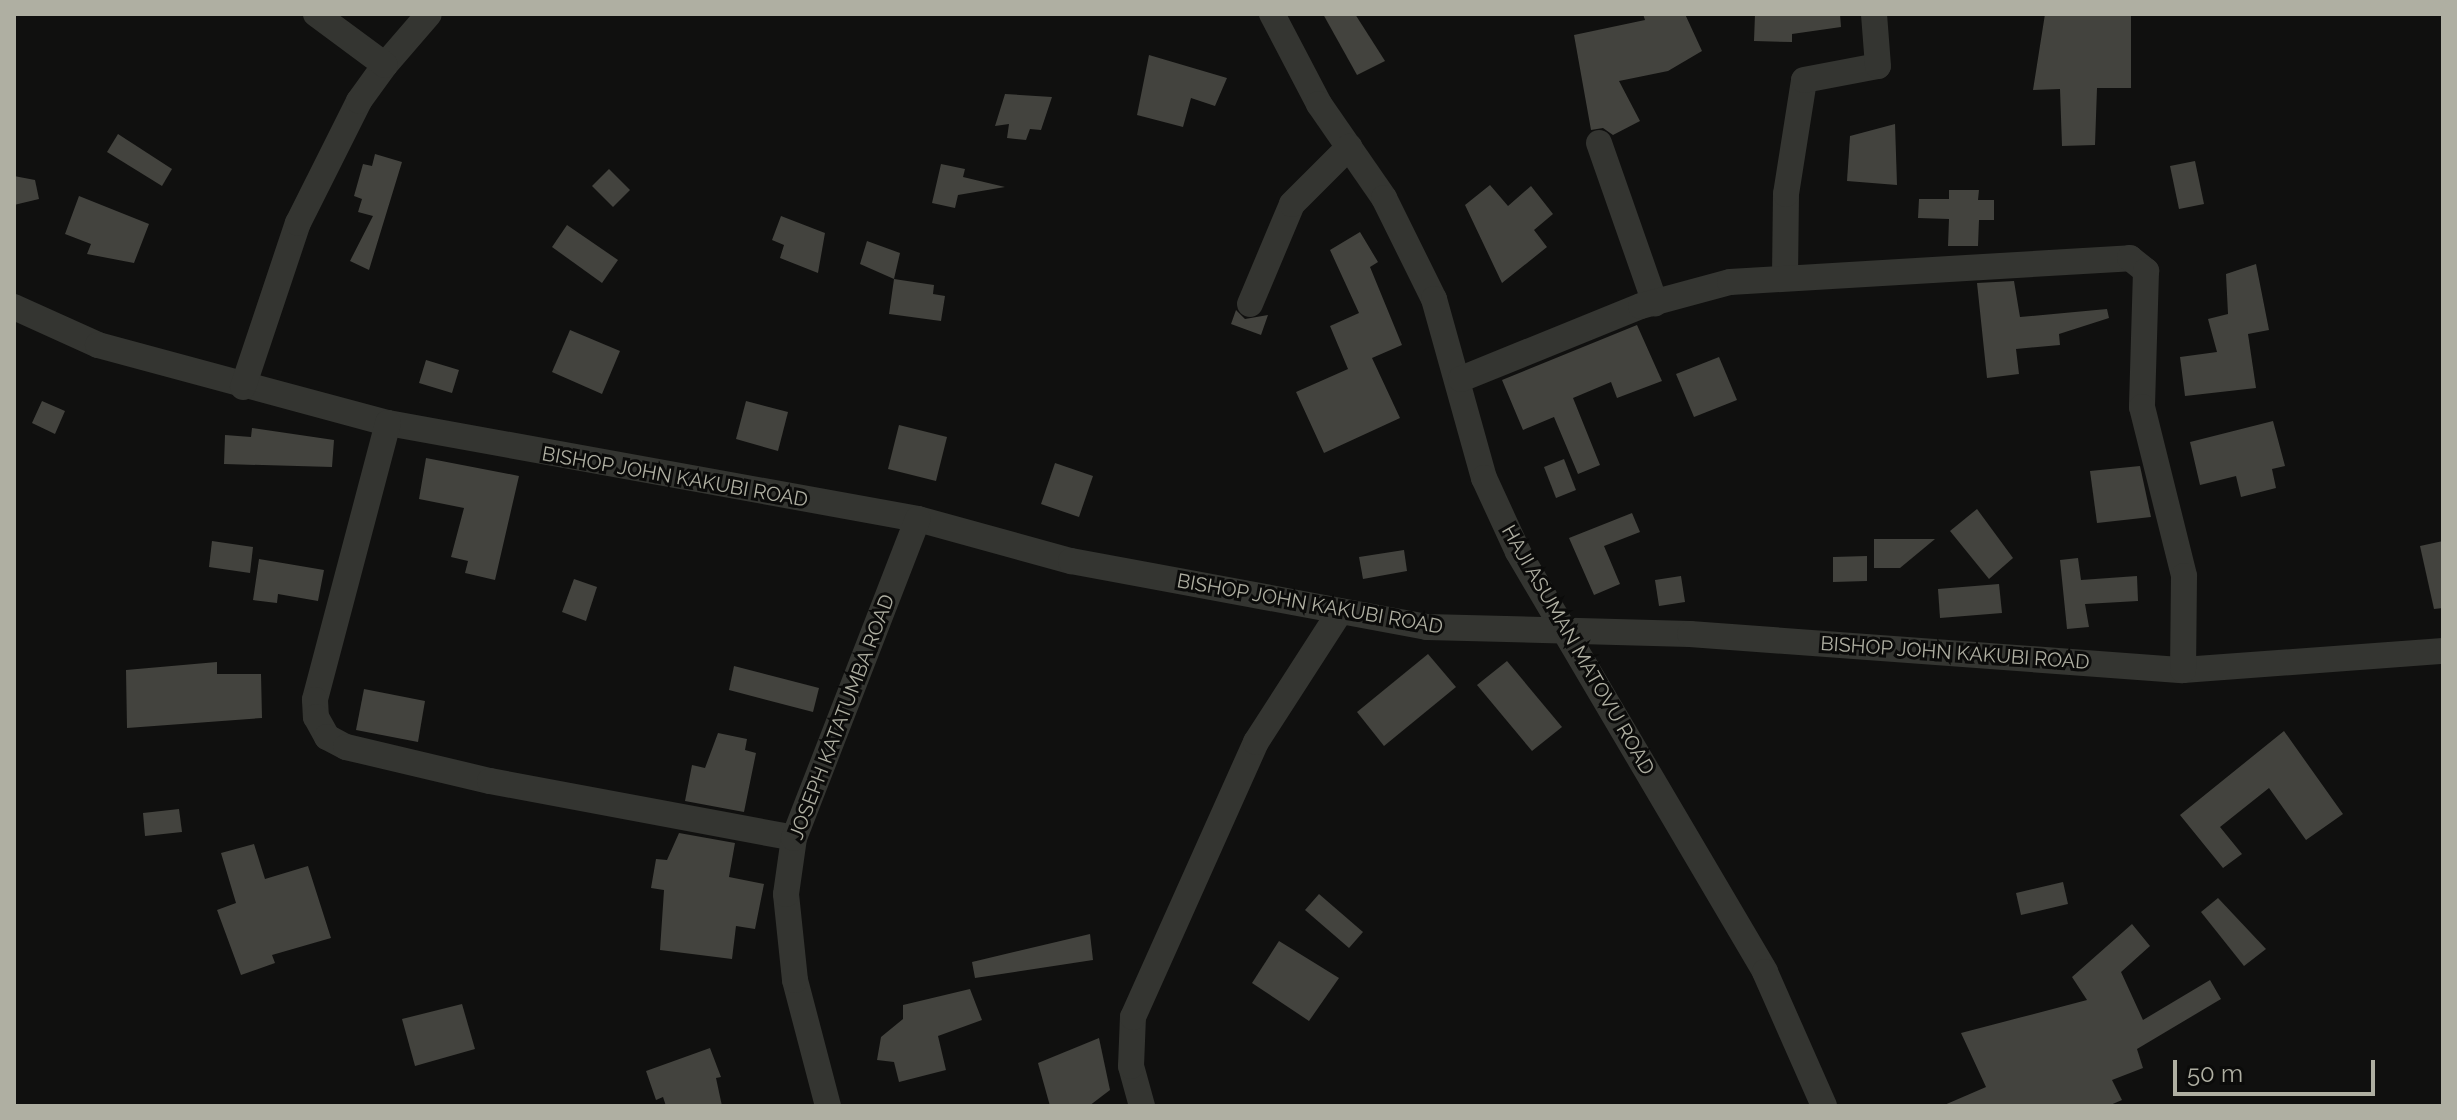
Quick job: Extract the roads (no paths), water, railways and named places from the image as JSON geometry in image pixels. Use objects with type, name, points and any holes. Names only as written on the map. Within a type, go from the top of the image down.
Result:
[{"type":"street","points":[[316,14],[385,65]]},
{"type":"street","points":[[243,387],[298,223],[359,101],[429,14]]},
{"type":"street","name":"HAJI ASUMAN MATOVU ROAD","points":[[1272,14],[1349,147],[1384,198],[1434,299],[1461,379],[1484,478],[1518,552],[1765,972],[1824,1106]]},
{"type":"street","points":[[1785,276],[1786,194],[1804,80],[1878,66],[1874,14]]},
{"type":"street","points":[[1599,143],[1655,303]]},
{"type":"street","points":[[1250,304],[1292,204],[1349,147]]},
{"type":"street","points":[[1461,379],[1655,303],[1730,282],[2100,256],[2130,258],[2146,271],[2142,407],[2184,576],[2183,670]]},
{"type":"street","name":"BISHOP JOHN KAKUBI ROAD","points":[[14,307],[98,345],[243,387],[388,423],[918,519],[1071,561],[1427,627],[1569,634],[1690,634],[2183,670],[2443,651]]},
{"type":"street","points":[[388,423],[315,700],[316,717],[327,737],[346,747],[490,781],[794,838]]},
{"type":"street","name":"JOSEPH KATATUMBA ROAD","points":[[828,1106],[795,980],[786,894],[794,838],[918,519]]},
{"type":"street","points":[[1142,1106],[1131,1066],[1133,1017],[1256,742],[1339,613]]}]
